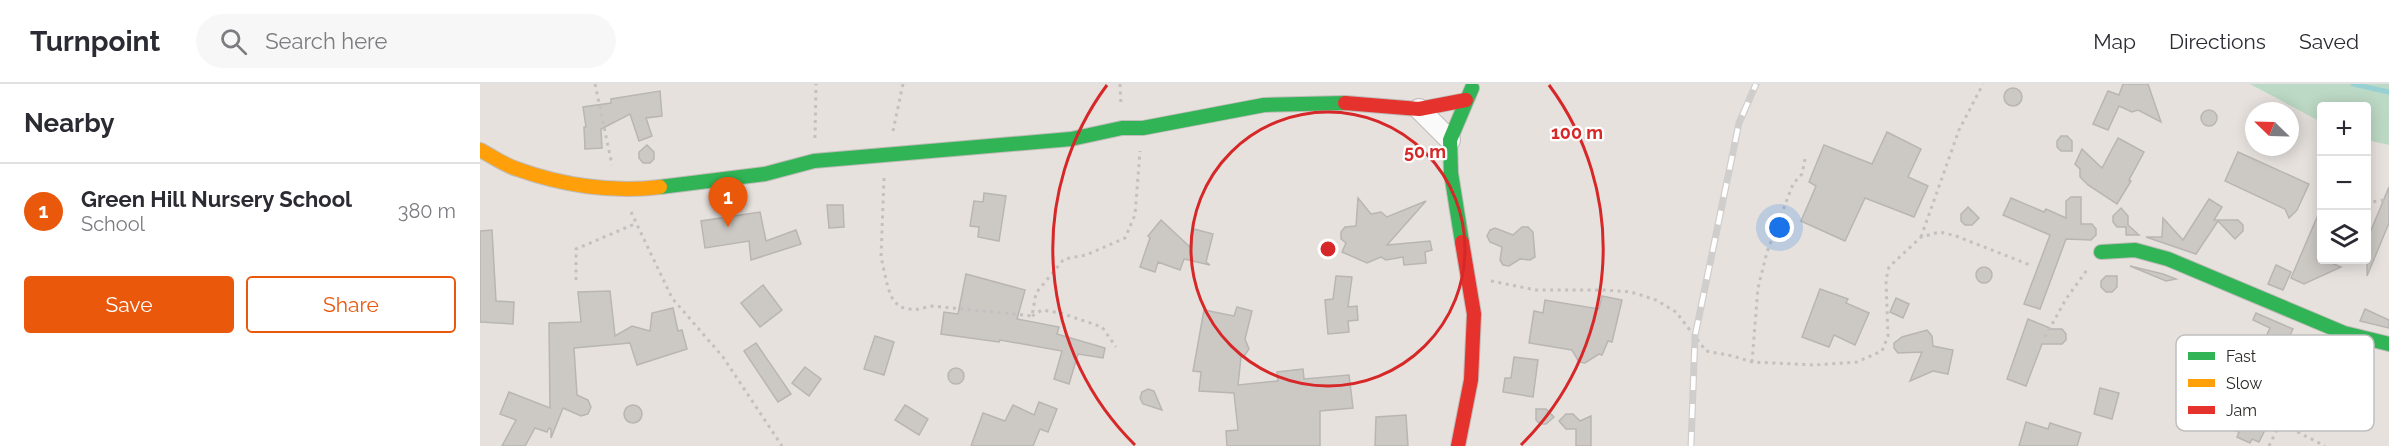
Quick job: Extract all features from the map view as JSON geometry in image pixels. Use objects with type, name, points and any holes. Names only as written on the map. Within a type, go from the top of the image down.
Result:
[{"type":"street","points":[[1458,446],[1472,380],[1474,314],[1451,173],[1450,140],[1474,84]]},
{"type":"street","points":[[480,150],[516,169],[567,183],[618,190],[636,190],[765,174],[814,161],[1071,139],[1122,128],[1143,128],[1264,105],[1352,103],[1419,109],[1466,100]]},
{"type":"street","points":[[1419,109],[1450,140]]},
{"type":"street","points":[[2101,252],[2135,250],[2168,259],[2352,335]]},
{"type":"street","points":[[2374,340],[2389,344]]},
{"type":"path","points":[[595,84],[618,190],[637,223],[672,298],[723,357],[782,446]]},
{"type":"path","points":[[814,161],[816,84]]},
{"type":"path","points":[[903,84],[897,120],[886,156],[881,257],[893,300],[900,307],[914,310],[932,306],[1032,316],[1042,310],[1061,313],[1102,327],[1116,347]]},
{"type":"path","points":[[1469,279],[1494,281],[1536,290],[1631,292],[1656,300],[1677,312],[1706,351],[1752,362],[1842,365],[1857,362],[1882,351],[1888,336],[1886,280],[1889,267],[1921,237],[1959,130],[1983,84]]},
{"type":"path","points":[[1032,316],[1036,293],[1064,259],[1086,255],[1125,238],[1135,215],[1143,128]]},
{"type":"path","points":[[1752,362],[1758,288],[1767,252],[1793,184],[1802,174],[1805,159]]},
{"type":"path","points":[[2371,202],[2389,199]]},
{"type":"path","points":[[576,280],[576,249],[637,223]]},
{"type":"path","points":[[1921,237],[1940,232],[1956,236],[2030,265]]},
{"type":"path","points":[[2045,337],[2066,299],[2101,252]]},
{"type":"path","points":[[2269,446],[2276,431]]},
{"type":"path","points":[[2296,431],[2325,446]]},
{"type":"green space","points":[[2250,84],[2389,84],[2389,145],[2371,141],[2371,102],[2317,102],[2317,120],[2299,110],[2299,102],[2284,102]]},
{"type":"building","points":[[2123,84],[2148,84],[2161,122],[2138,110],[2132,112],[2119,106],[2108,130],[2093,124],[2108,91],[2119,95]]},
{"type":"building","points":[[2009,88],[2017,88],[2022,93],[2020,104],[2009,106],[2004,101],[2004,93]]},
{"type":"building","points":[[660,91],[662,116],[646,118],[652,136],[639,141],[630,114],[601,129],[602,148],[585,149],[584,127],[586,127],[583,107],[611,103],[611,99]]},
{"type":"building","points":[[2209,110],[2215,112],[2217,118],[2215,124],[2209,126],[2203,124],[2201,118],[2203,112]]},
{"type":"building","points":[[1887,132],[1921,149],[1908,177],[1928,186],[1914,217],[1865,198],[1845,241],[1801,221],[1816,186],[1809,182],[1824,145],[1872,164]]},
{"type":"building","points":[[2061,136],[2067,136],[2072,141],[2072,151],[2061,151],[2057,147],[2057,141]]},
{"type":"building","points":[[2118,138],[2144,152],[2129,180],[2131,181],[2117,204],[2088,185],[2080,177],[2080,169],[2075,164],[2082,149],[2102,168]]},
{"type":"building","points":[[647,145],[654,152],[654,159],[650,163],[643,163],[639,158],[639,152]]},
{"type":"building","points":[[2238,152],[2309,184],[2297,210],[2289,218],[2285,209],[2225,181]]},
{"type":"building","points":[[2389,187],[2389,223],[2367,276],[2367,264],[2371,264],[2371,230]]},
{"type":"building","points":[[984,193],[1006,196],[999,241],[978,237],[979,227],[970,226],[974,201],[983,202]]},
{"type":"building","points":[[2071,197],[2081,197],[2081,224],[2092,224],[2096,229],[2096,235],[2091,240],[2066,239],[2040,309],[2024,304],[2050,235],[2003,215],[2011,198],[2044,212],[2046,209],[2066,218],[2066,201]]},
{"type":"building","points":[[1358,198],[1371,214],[1381,212],[1387,217],[1426,201],[1387,245],[1430,241],[1432,250],[1425,252],[1426,263],[1404,265],[1403,257],[1386,260],[1381,257],[1367,263],[1342,252],[1346,243],[1341,239],[1341,232],[1345,227],[1356,226]]},
{"type":"building","points":[[2209,199],[2222,207],[2214,220],[2238,220],[2243,225],[2243,231],[2235,239],[2218,221],[2196,254],[2146,237],[2162,237],[2163,218],[2183,240]]},
{"type":"building","points":[[827,205],[843,205],[844,227],[829,228]]},
{"type":"building","points":[[1968,207],[1979,218],[1972,225],[1965,225],[1961,221],[1961,214]]},
{"type":"building","points":[[2121,208],[2128,216],[2128,225],[2139,235],[2126,235],[2126,227],[2117,227],[2113,222],[2113,216]]},
{"type":"building","points":[[760,212],[766,241],[796,230],[801,244],[751,260],[749,241],[705,248],[701,221]]},
{"type":"building","points":[[2317,217],[2317,264],[2334,264],[2341,267],[2304,284],[2291,278]]},
{"type":"building","points":[[1161,220],[1190,247],[1194,229],[1213,234],[1206,262],[1210,265],[1184,259],[1180,270],[1158,262],[1155,272],[1140,267],[1150,238],[1148,236]]},
{"type":"building","points":[[1522,227],[1528,227],[1533,232],[1535,257],[1530,260],[1520,259],[1509,266],[1503,265],[1500,260],[1502,247],[1490,242],[1487,236],[1490,230],[1495,228],[1513,235]]},
{"type":"building","points":[[492,230],[496,301],[514,302],[513,324],[480,322],[480,231]]},
{"type":"building","points":[[2276,265],[2291,272],[2283,290],[2268,284]]},
{"type":"building","points":[[2130,266],[2163,274],[2176,279],[2166,281]]},
{"type":"building","points":[[1984,267],[1992,275],[1984,283],[1976,275]]},
{"type":"building","points":[[966,274],[1025,290],[1017,319],[1059,327],[1057,334],[1105,348],[1103,358],[1078,354],[1069,384],[1054,379],[1062,351],[1000,340],[999,342],[941,334],[944,312],[958,314]]},
{"type":"building","points":[[1336,276],[1352,277],[1348,307],[1357,306],[1358,320],[1348,321],[1349,332],[1328,334],[1325,300],[1333,299]]},
{"type":"building","points":[[2106,276],[2117,276],[2117,287],[2112,292],[2106,292],[2101,287],[2101,281]]},
{"type":"building","points":[[763,285],[782,310],[760,327],[741,303]]},
{"type":"building","points":[[1820,289],[1848,299],[1846,303],[1869,313],[1855,345],[1834,335],[1829,347],[1802,337]]},
{"type":"building","points":[[610,291],[615,336],[632,326],[650,331],[652,313],[673,308],[678,331],[682,330],[687,349],[637,365],[630,343],[574,348],[577,395],[588,400],[591,407],[588,414],[581,416],[563,408],[551,438],[551,429],[549,428],[547,432],[535,428],[525,446],[502,446],[516,420],[500,414],[509,392],[550,408],[549,323],[581,322],[578,292]]},
{"type":"building","points":[[1602,296],[1622,300],[1612,342],[1608,341],[1602,355],[1599,354],[1585,363],[1579,362],[1572,350],[1529,343],[1534,311],[1543,313],[1545,300],[1599,309]]},
{"type":"building","points":[[1896,298],[1909,304],[1903,318],[1890,312]]},
{"type":"building","points":[[1237,307],[1252,311],[1245,339],[1249,349],[1241,357],[1238,385],[1278,381],[1277,372],[1303,369],[1304,379],[1349,375],[1353,408],[1320,411],[1320,446],[1227,446],[1226,431],[1238,430],[1234,393],[1199,391],[1201,372],[1193,371],[1204,310],[1234,316]]},
{"type":"building","points":[[2365,309],[2389,320],[2389,328],[2360,321]]},
{"type":"building","points":[[2256,313],[2293,329],[2290,335],[2267,335],[2270,328],[2253,320]]},
{"type":"building","points":[[2028,319],[2052,329],[2062,329],[2066,334],[2066,340],[2062,344],[2042,344],[2026,386],[2007,379]]},
{"type":"building","points":[[1927,330],[1932,336],[1933,346],[1953,350],[1948,374],[1933,371],[1910,381],[1922,352],[1898,353],[1894,348],[1894,343],[1902,337]]},
{"type":"building","points":[[875,336],[894,342],[884,375],[864,369]]},
{"type":"building","points":[[756,343],[791,394],[778,402],[744,351]]},
{"type":"building","points":[[1514,357],[1538,360],[1533,397],[1503,392],[1505,378],[1511,378]]},
{"type":"building","points":[[805,367],[821,379],[809,396],[792,383]]},
{"type":"building","points":[[956,368],[962,370],[964,376],[962,382],[956,384],[950,382],[948,376],[950,370]]},
{"type":"building","points":[[2100,388],[2119,393],[2112,419],[2094,414]]},
{"type":"building","points":[[1148,389],[1154,391],[1162,410],[1143,404],[1140,398],[1142,392]]},
{"type":"building","points":[[1039,402],[1057,409],[1048,432],[1040,429],[1033,446],[971,446],[983,413],[1005,421],[1013,405],[1034,415]]},
{"type":"building","points":[[633,405],[639,408],[642,414],[639,420],[633,423],[627,420],[624,414],[627,408]]},
{"type":"building","points":[[905,405],[928,419],[919,435],[895,420]]},
{"type":"building","points":[[1536,409],[1546,409],[1554,417],[1546,424],[1540,424],[1536,420]]},
{"type":"building","points":[[1566,414],[1573,414],[1580,421],[1591,416],[1591,446],[1576,446],[1576,429],[1566,429],[1559,421]]},
{"type":"building","points":[[1406,415],[1408,446],[1375,446],[1376,417]]},
{"type":"building","points":[[2026,422],[2048,429],[2050,423],[2081,433],[2077,446],[2019,446]]},
{"type":"building","points":[[2236,431],[2264,431],[2259,442],[2252,439],[2250,443],[2237,437],[2239,432]]},
{"type":"waterway","points":[[2353,84],[2389,92]]},
{"type":"railway","points":[[1691,446],[1695,336],[1739,123],[1756,84]]},
{"type":"traffic: fast","points":[[1462,242],[1451,173],[1450,140],[1472,88]]},
{"type":"traffic: fast","points":[[660,187],[765,174],[814,161],[1071,139],[1122,128],[1143,128],[1264,105],[1345,103]]},
{"type":"traffic: fast","points":[[2101,252],[2135,250],[2168,259],[2352,335]]},
{"type":"traffic: fast","points":[[2374,340],[2389,344]]},
{"type":"traffic: slow","points":[[480,150],[512,167],[569,183],[624,189],[660,187]]},
{"type":"traffic: jam","points":[[1345,103],[1419,109],[1466,100]]},
{"type":"traffic: jam","points":[[1458,446],[1471,380],[1474,314],[1462,242]]},
{"type":"place","name":"Green Hill Nursery School","points":[[728,227]]}]
